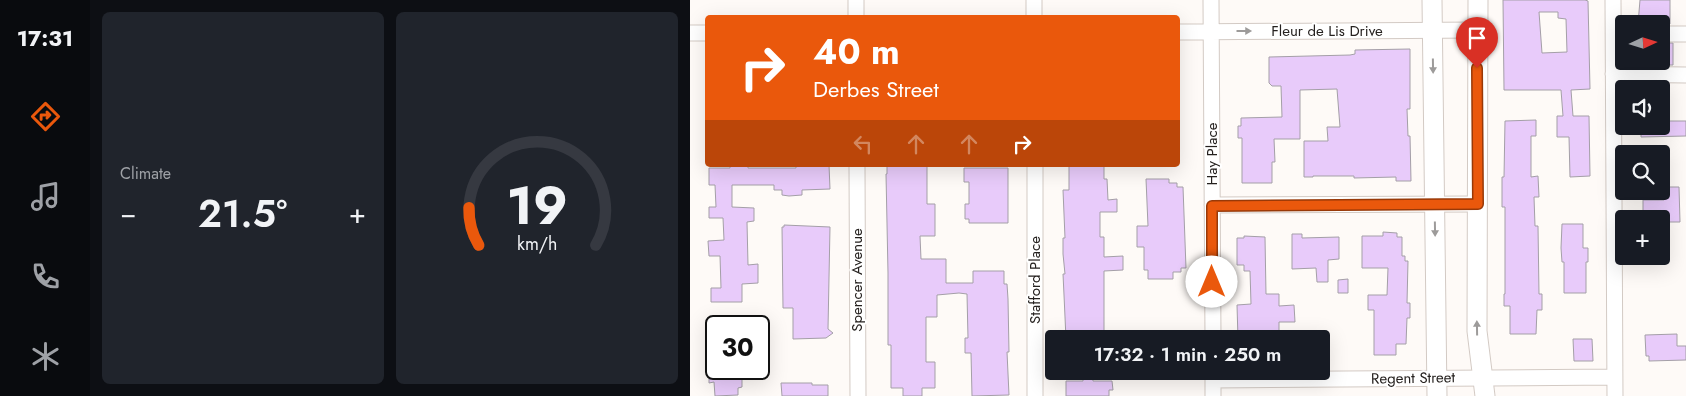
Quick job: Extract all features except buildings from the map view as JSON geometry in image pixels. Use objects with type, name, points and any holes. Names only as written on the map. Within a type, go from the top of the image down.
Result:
[{"type":"main road","points":[[1432,0],[1436,387]]},
{"type":"main road","points":[[1478,0],[1477,331],[1481,377],[1485,396]]},
{"type":"street","points":[[856,0],[856,15]]},
{"type":"street","points":[[1034,0],[1034,15]]},
{"type":"street","name":"Hay Place","points":[[1211,0],[1213,330]]},
{"type":"street","points":[[1613,0],[1615,15]]},
{"type":"street","name":"Fleur de Lis Drive","points":[[1180,32],[1477,30]]},
{"type":"street","points":[[690,33],[705,33]]},
{"type":"street","points":[[1670,34],[1686,34]]},
{"type":"street","points":[[1615,58],[1613,74],[1615,396]]},
{"type":"street","points":[[1613,74],[1686,75]]},
{"type":"street","name":"Spencer Avenue","points":[[856,167],[858,396]]},
{"type":"street","name":"Stafford Place","points":[[1035,167],[1035,396]]},
{"type":"street","points":[[1212,206],[1478,204]]},
{"type":"street","name":"Regent Street","points":[[1294,380],[1436,387],[1481,377],[1614,377]]},
{"type":"street","points":[[1213,380],[1213,396]]},
{"type":"route","points":[[1212,282],[1212,206],[1478,204],[1477,68]]}]
